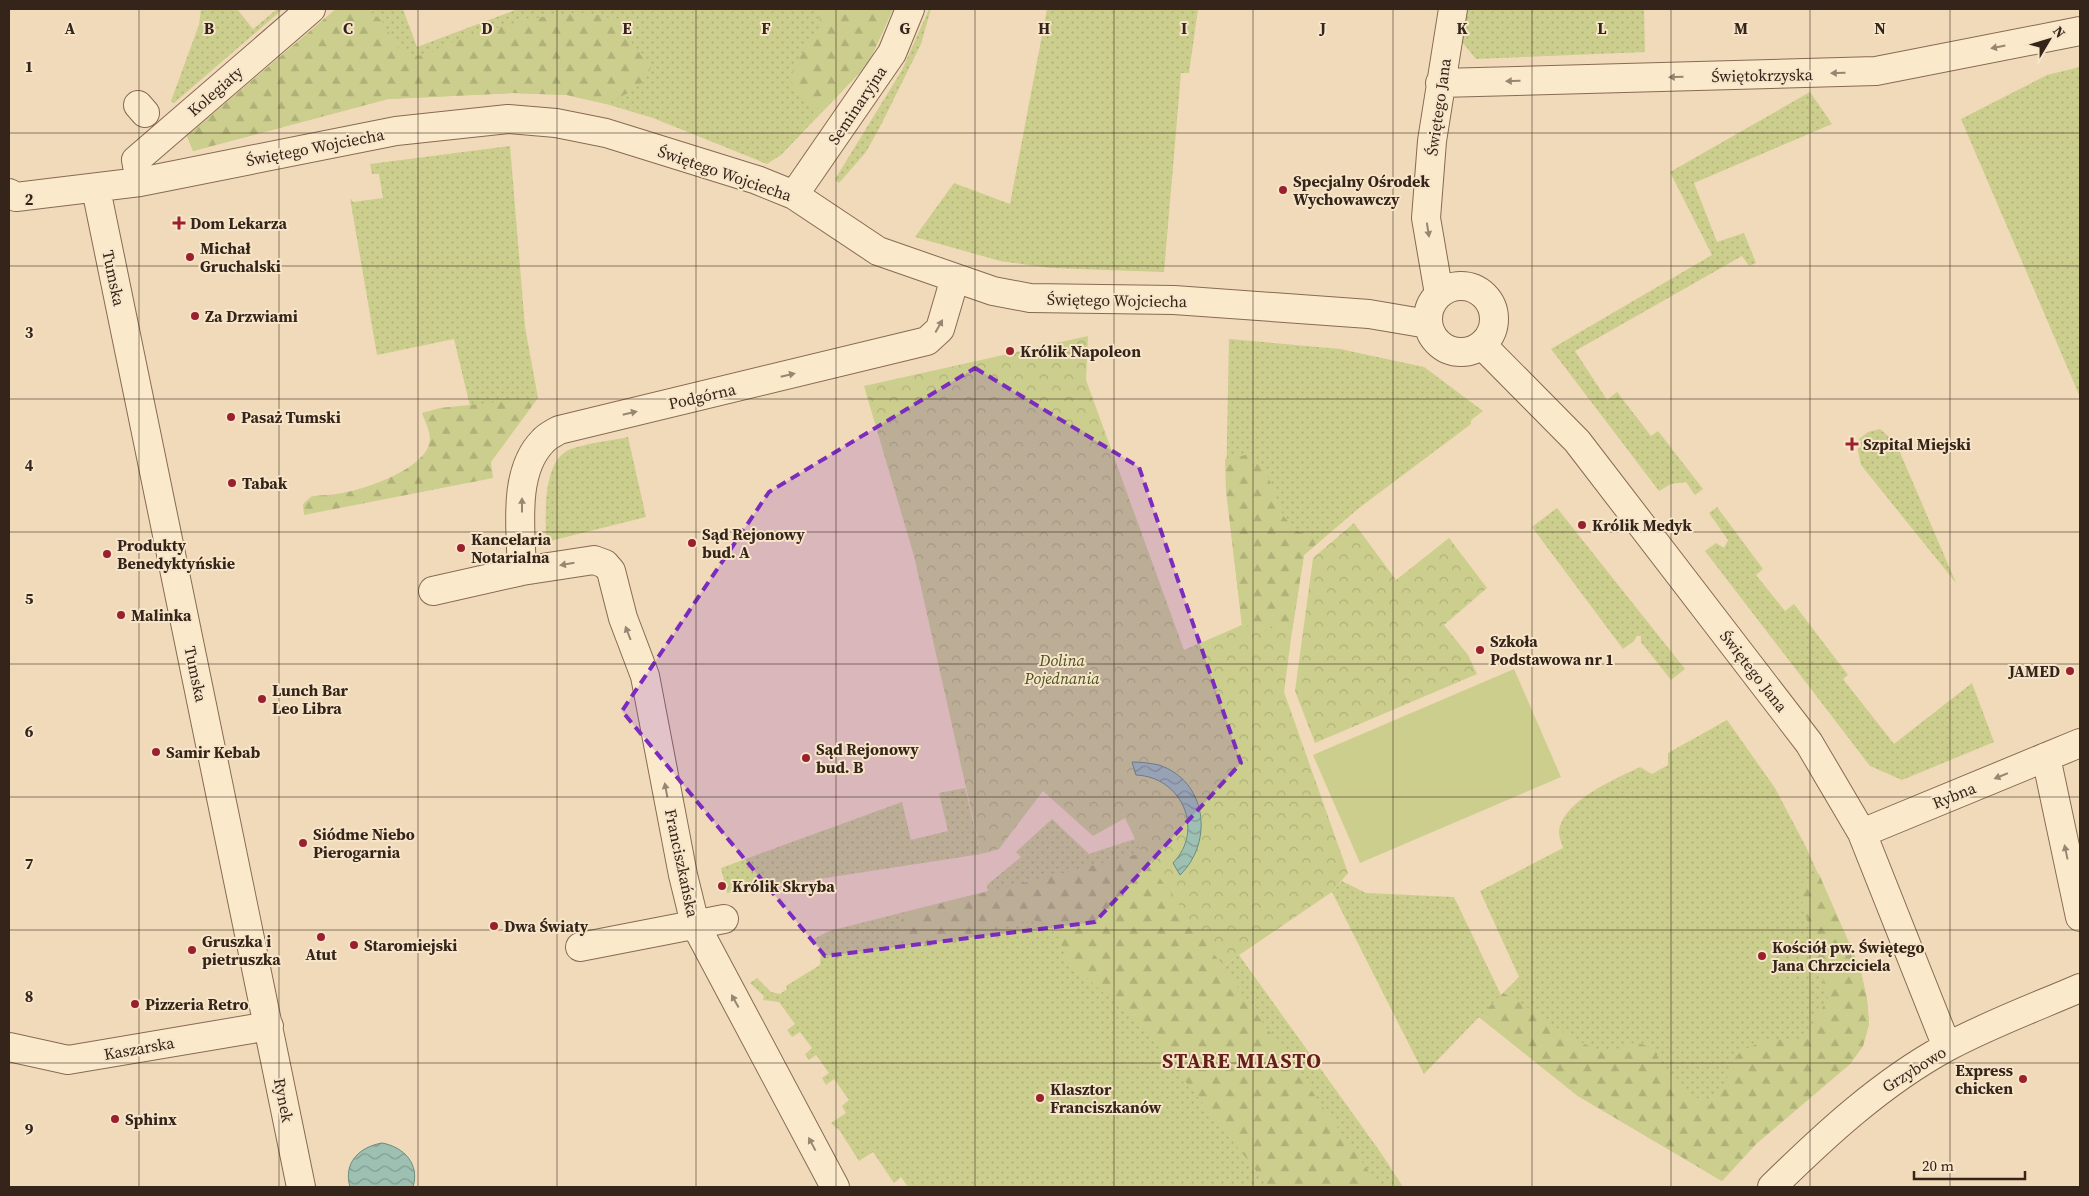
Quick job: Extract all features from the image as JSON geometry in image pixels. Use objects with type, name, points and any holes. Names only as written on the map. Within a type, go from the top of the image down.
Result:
[{"type":"street","name":"Kolegiaty","points":[[140,182],[136,160],[311,9]]},
{"type":"street","name":"Seminaryjna","points":[[794,195],[892,53],[910,9]]},
{"type":"street","name":"Świętego Jana","points":[[1439,294],[1426,218],[1432,141],[1452,9]]},
{"type":"street","name":"Świętokrzyska","points":[[1440,83],[1876,71],[2080,31]]},
{"type":"street","name":"Świętego Wojciecha","points":[[9,193],[16,197],[96,189],[396,131],[508,119],[556,124],[606,133],[757,180],[794,195],[878,251],[993,291],[1030,298],[1184,301],[1370,314],[1428,324]]},
{"type":"street","name":"Tumska","points":[[96,189],[268,1019]]},
{"type":"street","name":"Podgórna","points":[[522,571],[522,482],[531,456],[544,440],[559,430],[927,341],[940,329],[955,278]]},
{"type":"street","points":[[1459,285],[1470,286],[1488,298],[1495,319],[1489,338],[1482,345],[1467,352],[1447,349],[1438,343],[1428,324],[1431,303],[1439,294],[1448,288],[1459,285]]},
{"type":"street","name":"Świętego Jana","points":[[1482,345],[1577,441],[1809,744],[1862,833],[1947,1047]]},
{"type":"street","name":"Franciszkańska","points":[[522,571],[594,560],[605,564],[612,571],[623,618],[645,676],[682,875],[695,924],[835,1187]]},
{"type":"street","points":[[433,590],[522,571]]},
{"type":"street","name":"Rybna","points":[[1862,833],[2080,743]]},
{"type":"street","points":[[2046,757],[2080,917]]},
{"type":"street","points":[[580,947],[724,919]]},
{"type":"street","name":"Grzybowo","points":[[1772,1187],[1819,1141],[1876,1092],[1947,1047],[2080,988]]},
{"type":"street","name":"Kaszarska","points":[[9,1047],[68,1060],[268,1019]]},
{"type":"street","name":"Rynek","points":[[268,1019],[301,1187]]},
{"type":"highlighted area","points":[[975,368],[1139,467],[1241,763],[1095,922],[825,956],[622,711],[769,492]]},
{"type":"green space","points":[[201,9],[237,9],[253,29],[277,9],[283,9],[174,103],[171,101],[199,25]]},
{"type":"green space","points":[[336,9],[403,9],[417,47],[518,9],[893,9],[868,64],[781,155],[767,164],[653,118],[606,104],[567,95],[513,93],[388,99],[193,151],[187,136]]},
{"type":"green space","points":[[336,9],[367,9],[382,22],[401,50],[416,56],[427,54],[450,43],[486,31],[532,19],[577,13],[597,15],[612,20],[651,67],[646,79],[630,92],[606,104],[567,95],[513,93],[388,99],[193,151],[187,136]]},
{"type":"green space","points":[[817,9],[893,9],[868,64],[823,111],[805,101],[796,91],[792,81],[793,71],[798,60],[821,23]]},
{"type":"green space","points":[[929,9],[931,9],[921,44],[882,123],[866,152],[839,183],[835,180],[837,176],[902,70]]},
{"type":"green space","points":[[1047,9],[1198,9],[1189,73],[1181,73],[1164,272],[1051,268],[1000,261],[915,237],[954,183],[1010,204]]},
{"type":"green space","points":[[1467,9],[1644,9],[1645,52],[1476,59],[1462,42]]},
{"type":"green space","points":[[2080,67],[2080,397],[1961,119],[2047,75]]},
{"type":"green space","points":[[1810,92],[1832,124],[1694,183],[1717,242],[1744,233],[1756,263],[1749,266],[1742,256],[1575,351],[1607,400],[1617,392],[1651,436],[1658,431],[1703,489],[1695,495],[1686,482],[1671,484],[1659,491],[1551,349],[1712,255],[1670,172]]},
{"type":"green space","points":[[510,146],[525,327],[538,398],[470,406],[454,339],[377,355],[350,198],[353,202],[383,198],[379,174],[372,174],[370,164]]},
{"type":"green space","name":"Dolina Pojednania","points":[[1088,336],[1086,380],[1184,650],[1242,625],[1292,631],[1284,692],[1348,873],[1332,892],[1223,966],[1142,853],[1125,818],[1093,836],[1043,791],[999,849],[981,854],[914,556],[864,386]]},
{"type":"green space","points":[[1229,339],[1340,349],[1424,367],[1483,411],[1471,420],[1471,424],[1359,508],[1304,555],[1292,631],[1242,625],[1226,490]]},
{"type":"green space","points":[[538,398],[491,462],[493,478],[304,515],[303,504],[312,496],[339,494],[366,487],[395,475],[419,459],[427,449],[430,439],[422,413],[440,408]]},
{"type":"green space","points":[[1880,429],[1896,443],[1956,583],[1861,465],[1858,451],[1859,439],[1868,432]]},
{"type":"green space","points":[[628,437],[646,517],[546,542],[547,491],[554,465],[561,455],[578,447]]},
{"type":"green space","points":[[1246,455],[1263,464],[1284,517],[1297,531],[1321,540],[1304,555],[1292,631],[1242,625],[1226,490],[1225,459]]},
{"type":"green space","points":[[1717,507],[1763,569],[1756,575],[1785,611],[1794,604],[1848,675],[1843,679],[1894,744],[1972,683],[1994,742],[1902,780],[1870,766],[1705,551],[1716,543],[1724,548],[1728,540],[1709,513]]},
{"type":"green space","points":[[1557,508],[1685,669],[1671,680],[1641,642],[1641,636],[1637,636],[1634,641],[1623,649],[1532,527]]},
{"type":"green space","points":[[1354,523],[1396,580],[1449,538],[1487,588],[1444,625],[1468,655],[1477,674],[1315,743],[1295,691],[1313,558]]},
{"type":"green space","points":[[1514,669],[1561,777],[1360,863],[1313,755]]},
{"type":"green space","points":[[1727,720],[1775,788],[1806,847],[1860,968],[1867,999],[1869,1024],[1863,1046],[1850,1064],[1756,1144],[1722,1181],[1578,1096],[1479,1017],[1424,1074],[1332,892],[1342,881],[1366,893],[1454,897],[1501,995],[1519,977],[1480,891],[1563,848],[1559,833],[1562,821],[1579,801],[1591,792],[1640,767],[1652,774],[1668,765],[1668,753]]},
{"type":"green space","points":[[965,788],[981,854],[727,893],[721,868],[902,802],[911,840],[948,831],[939,793]]},
{"type":"green space","points":[[1052,819],[1089,854],[1135,839],[1223,966],[1239,955],[1381,1153],[1403,1187],[908,1187],[901,1177],[894,1183],[873,1152],[859,1161],[840,1131],[831,1123],[846,1113],[842,1106],[849,1100],[834,1079],[826,1085],[822,1078],[829,1073],[816,1055],[809,1060],[805,1054],[812,1048],[800,1032],[792,1037],[787,1030],[795,1024],[779,1002],[763,1000],[764,996],[750,983],[757,978],[771,992],[780,994],[787,989],[786,986],[820,965],[821,950],[814,939],[829,931],[988,891],[987,885],[1021,857],[1016,852]]},
{"type":"green space","points":[[1142,853],[1379,1187],[1269,1187],[1131,1013],[1107,996],[1066,959],[1057,932],[1044,923],[1029,919],[935,949],[928,954],[917,950],[901,939],[900,925],[902,918],[907,912]]},
{"type":"green space","points":[[1819,874],[1860,968],[1867,999],[1869,1024],[1863,1046],[1850,1064],[1756,1144],[1722,1181],[1578,1096],[1479,1017],[1503,993],[1563,1032],[1600,1050],[1615,1050],[1632,1043],[1647,1046],[1657,1053],[1658,1061],[1677,1084],[1710,1105],[1729,1075],[1732,1062],[1740,1052],[1765,1040],[1803,1039],[1828,999],[1799,890],[1802,883]]},
{"type":"water","points":[[1132,762],[1159,765],[1175,773],[1187,784],[1196,798],[1201,830],[1198,846],[1191,861],[1180,875],[1173,863],[1182,850],[1187,836],[1187,821],[1184,807],[1166,785],[1152,778],[1136,775]]},
{"type":"water","points":[[382,1143],[397,1148],[408,1158],[414,1171],[413,1187],[350,1187],[349,1171],[355,1158],[366,1148]]},
{"type":"place","name":"Specjalny Ośrodek Wychowawczy","points":[[1283,190]]},
{"type":"place","name":"Dom Lekarza","points":[[179,223]]},
{"type":"place","name":"Michał Gruchalski","points":[[190,257]]},
{"type":"place","name":"Za Drzwiami","points":[[195,316]]},
{"type":"place","name":"Królik Napoleon","points":[[1010,351]]},
{"type":"place","name":"Pasaż Tumski","points":[[231,417]]},
{"type":"place","name":"Szpital Miejski","points":[[1852,444]]},
{"type":"place","name":"Tabak","points":[[232,483]]},
{"type":"place","name":"Królik Medyk","points":[[1582,525]]},
{"type":"place","name":"Sąd Rejonowy bud. A","points":[[692,543]]},
{"type":"place","name":"Kancelaria Notarialna","points":[[461,548]]},
{"type":"place","name":"Produkty Benedyktyńskie","points":[[107,554]]},
{"type":"place","name":"Malinka","points":[[121,615]]},
{"type":"place","name":"Szkoła Podstawowa nr 1","points":[[1480,650]]},
{"type":"place","name":"JAMED","points":[[2070,671]]},
{"type":"place","name":"Lunch Bar Leo Libra","points":[[262,699]]},
{"type":"place","name":"Samir Kebab","points":[[156,752]]},
{"type":"place","name":"Sąd Rejonowy bud. B","points":[[806,758]]},
{"type":"place","name":"Siódme Niebo Pierogarnia","points":[[303,843]]},
{"type":"place","name":"Królik Skryba","points":[[722,886]]},
{"type":"place","name":"Dwa Światy","points":[[494,926]]},
{"type":"place","name":"Atut","points":[[321,937]]},
{"type":"place","name":"Staromiejski","points":[[354,945]]},
{"type":"place","name":"Gruszka i pietruszka","points":[[192,950]]},
{"type":"place","name":"Kościół pw. Świętego Jana Chrzciciela","points":[[1762,956]]},
{"type":"place","name":"Pizzeria Retro","points":[[135,1004]]},
{"type":"place","name":"Express chicken","points":[[2023,1079]]},
{"type":"place","name":"Klasztor Franciszkanów","points":[[1040,1098]]},
{"type":"place","name":"Sphinx","points":[[115,1119]]},
{"type":"district","name":"STARE MIASTO","points":[[1242,1061]]}]
